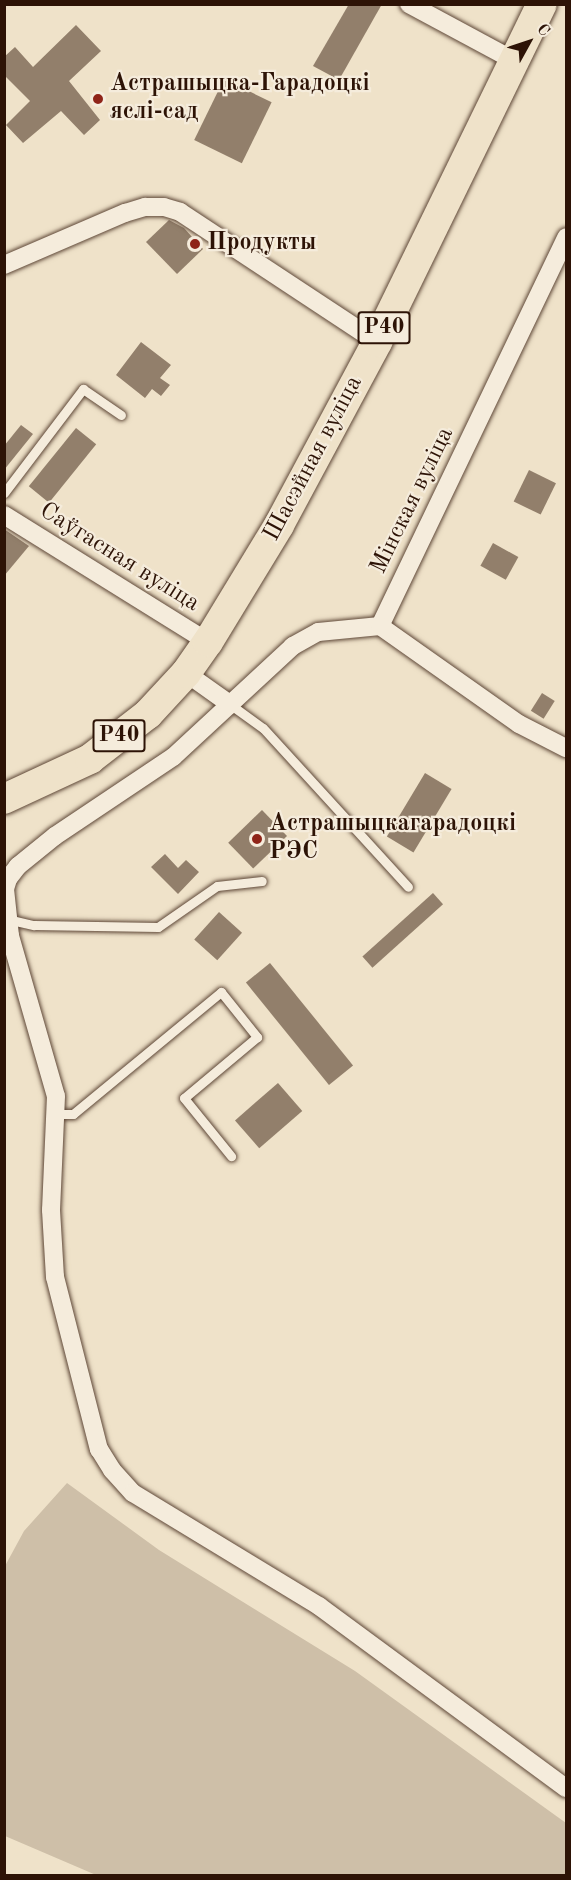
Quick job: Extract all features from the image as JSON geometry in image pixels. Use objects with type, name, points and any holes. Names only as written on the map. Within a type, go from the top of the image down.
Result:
[{"type":"main road","name":"Шасэйная вуліца","points":[[4,799],[90,759],[148,714],[186,673],[208,642],[279,525],[377,342],[542,4]]},
{"type":"street","points":[[409,4],[515,61]]},
{"type":"street","points":[[4,265],[125,213],[164,207],[180,212],[377,342]]},
{"type":"street","name":"Мінская вуліца","points":[[380,626],[567,237]]},
{"type":"street","name":"Саўгасная вуліца","points":[[4,515],[208,642]]},
{"type":"street","points":[[567,748],[519,724],[380,626],[318,632],[293,646],[173,757],[55,836],[18,866],[5,890],[7,919],[17,966],[53,1081],[57,1114],[51,1210],[55,1277],[99,1449],[112,1470],[133,1493],[319,1606],[567,1788]]},
{"type":"street","points":[[186,673],[231,705]]},
{"type":"lane","points":[[4,493],[83,389],[121,415]]},
{"type":"lane","points":[[231,705],[263,728],[408,887]]},
{"type":"lane","points":[[7,919],[34,925],[158,927],[217,886],[262,881]]},
{"type":"lane","points":[[57,1114],[73,1114],[221,992],[257,1037],[184,1098],[231,1156]]},
{"type":"shaded area","points":[[67,1483],[159,1550],[355,1671],[566,1823],[566,1875],[96,1875],[5,1836],[5,1566],[24,1531]]},
{"type":"building","points":[[349,4],[382,4],[339,80],[313,66]]},
{"type":"building","points":[[76,25],[101,51],[69,81],[100,120],[84,135],[61,111],[23,143],[6,125],[30,101],[4,75],[4,57],[15,47],[33,67]]},
{"type":"building","points":[[224,79],[272,102],[242,163],[194,140]]},
{"type":"building","points":[[169,220],[184,228],[203,249],[177,274],[146,242]]},
{"type":"building","points":[[141,342],[171,365],[160,378],[170,385],[161,396],[152,389],[145,398],[116,375]]},
{"type":"building","points":[[21,425],[33,434],[4,470],[4,446]]},
{"type":"building","points":[[76,428],[96,444],[49,503],[29,486]]},
{"type":"building","points":[[529,470],[556,483],[541,515],[514,501]]},
{"type":"building","points":[[4,529],[29,546],[4,576]]},
{"type":"building","points":[[493,543],[518,557],[506,580],[480,566]]},
{"type":"building","points":[[542,693],[555,701],[544,719],[531,711]]},
{"type":"building","points":[[425,773],[452,789],[413,852],[387,836]]},
{"type":"building","name":"Астрашыцкагарадоцкі РЭС","points":[[262,810],[287,836],[253,869],[228,843]]},
{"type":"building","points":[[165,854],[178,868],[186,860],[199,872],[178,894],[151,867]]},
{"type":"building","points":[[433,893],[443,904],[372,968],[362,957]]},
{"type":"building","points":[[219,912],[242,933],[217,960],[194,939]]},
{"type":"building","points":[[270,963],[353,1066],[329,1085],[246,983]]},
{"type":"building","points":[[278,1083],[302,1111],[259,1148],[235,1120]]},
{"type":"place","name":"Астрашыцка-Гарадоцкі яслі-сад","points":[[98,99]]},
{"type":"place","name":"Продукты","points":[[195,244]]},
{"type":"place","name":"Астрашыцкагарадоцкі РЭС","points":[[257,839]]}]
